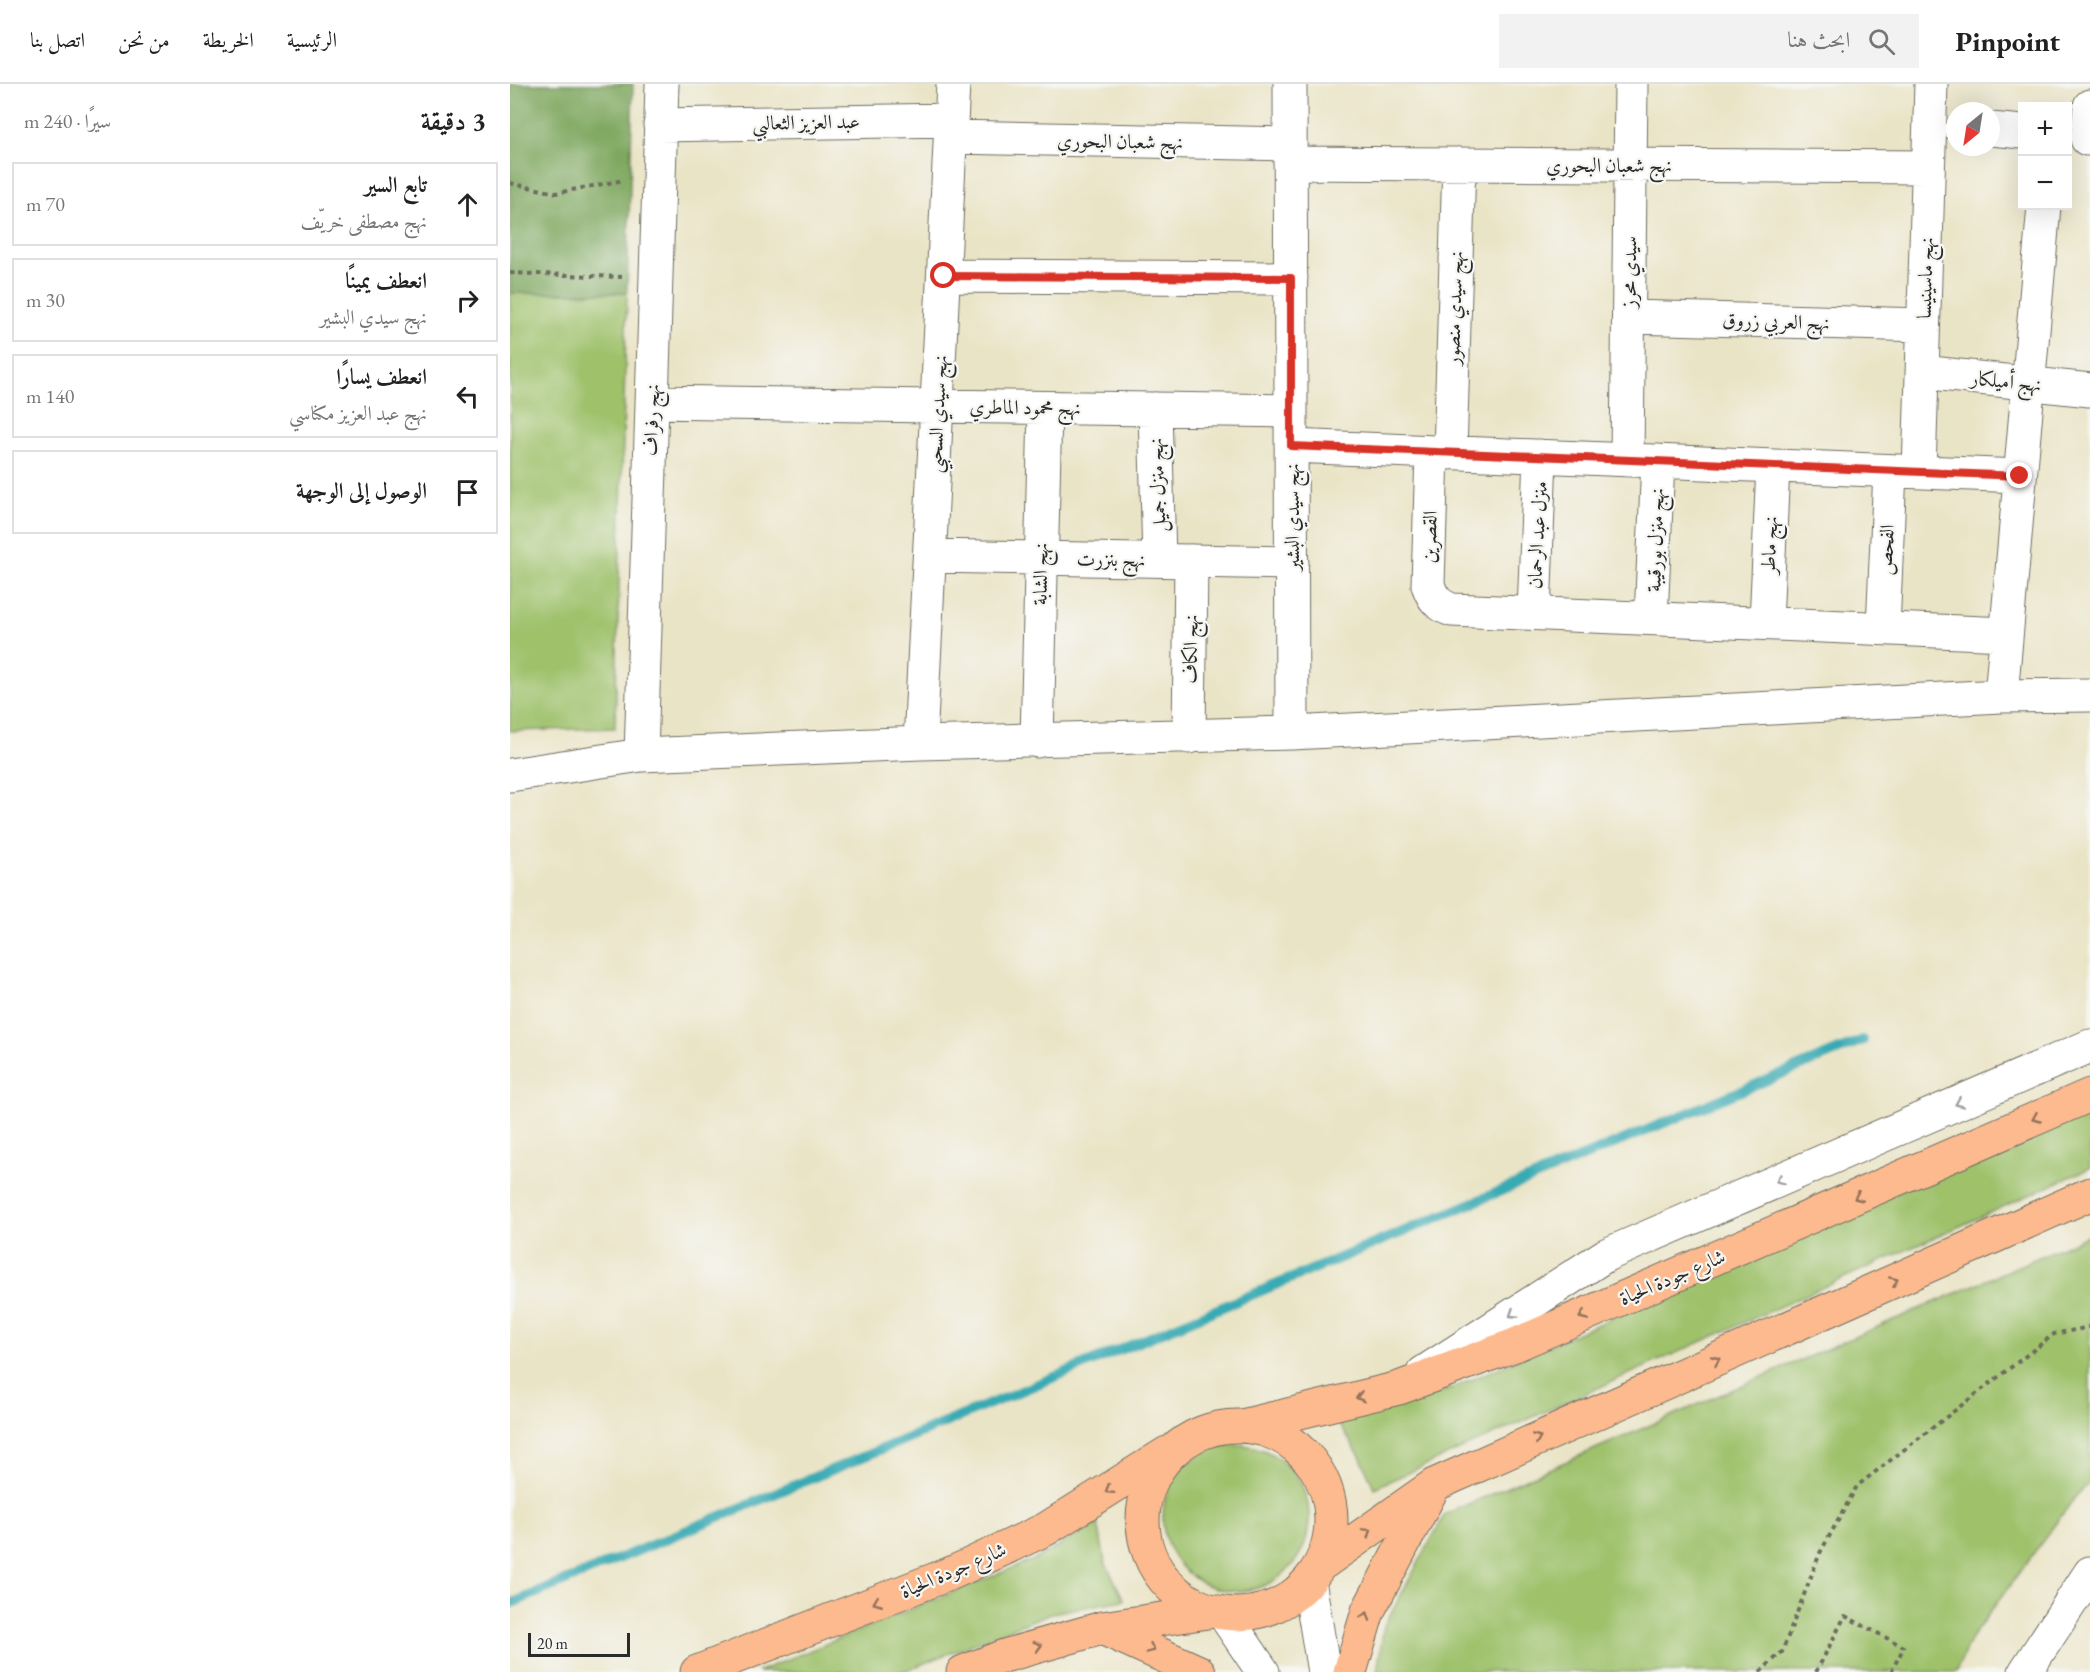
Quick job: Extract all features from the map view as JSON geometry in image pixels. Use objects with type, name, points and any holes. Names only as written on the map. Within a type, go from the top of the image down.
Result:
[{"type":"highway","name":"شارع جودة الحياة","points":[[697,1672],[954,1572],[1046,1529],[1194,1436],[1217,1428],[1242,1426],[1399,1388],[1515,1345],[2090,1095]]},
{"type":"highway","name":"شارع جودة الحياة","points":[[963,1672],[1004,1656],[1102,1628],[1218,1612],[1255,1613],[1285,1601],[1314,1573],[1434,1485],[2090,1194]]},
{"type":"highway","name":"شارع جودة الحياة","points":[[1242,1426],[1268,1431],[1292,1444],[1312,1463],[1325,1487],[1331,1513],[1329,1540],[1314,1573]]},
{"type":"highway","name":"شارع جودة الحياة","points":[[1194,1436],[1171,1452],[1154,1475],[1144,1502],[1143,1530],[1150,1558],[1166,1581],[1187,1600],[1218,1612]]},
{"type":"highway","points":[[1350,1672],[1368,1611],[1434,1485]]},
{"type":"highway","points":[[1102,1628],[1199,1672]]},
{"type":"street","name":"نهج رفراف","points":[[641,755],[662,84]]},
{"type":"street","name":"نهج سيدي السحبي","points":[[920,743],[953,84]]},
{"type":"street","name":"نهج سيدي البشير","points":[[1290,84],[1292,733]]},
{"type":"street","name":"سيدي محرز","points":[[1631,84],[1629,317],[1642,460]]},
{"type":"street","name":"نهج ماسينيسا","points":[[1904,471],[1922,372],[1929,167],[1942,124],[1931,84]]},
{"type":"street","points":[[2082,139],[2090,106]]},
{"type":"street","name":"عبد العزيز الثعالبي","points":[[660,125],[951,129]]},
{"type":"street","name":"نهج شعبان البحوري","points":[[951,129],[1459,164],[1929,167]]},
{"type":"street","points":[[2000,130],[2018,132]]},
{"type":"street","name":"نهج سيدي منصور","points":[[1441,452],[1459,164]]},
{"type":"street","points":[[2001,696],[2044,210]]},
{"type":"street","points":[[944,276],[1291,278]]},
{"type":"street","name":"نهج العربي زروق","points":[[1629,317],[1923,325]]},
{"type":"street","name":"نهج أميلكار","points":[[1922,372],[2090,390]]},
{"type":"street","name":"نهج محمود الماطري","points":[[652,402],[1291,411]]},
{"type":"street","name":"نهج الشابة","points":[[1037,741],[1045,408]]},
{"type":"street","name":"نهج منزل جميل","points":[[1155,409],[1159,560]]},
{"type":"street","points":[[1291,446],[2020,476]]},
{"type":"street","name":"القصرين","points":[[1441,452],[1428,585],[1432,596],[1440,606],[1452,610],[1534,613]]},
{"type":"street","name":"منزل عبد الرحمان","points":[[1534,613],[1540,456]]},
{"type":"street","name":"نهج منزل بورقيبة","points":[[1642,460],[1651,618]]},
{"type":"street","name":"نهج ماطر","points":[[1766,623],[1773,466]]},
{"type":"street","name":"الفحص","points":[[1883,628],[1904,471]]},
{"type":"street","name":"نهج بنزرت","points":[[930,556],[1292,563]]},
{"type":"street","name":"نهج الكاف","points":[[1188,736],[1191,561]]},
{"type":"street","points":[[1534,613],[2006,634]]},
{"type":"street","points":[[510,775],[641,755],[920,743],[1292,733],[2001,696],[2090,695]]},
{"type":"street","points":[[1399,1388],[1606,1255],[2090,1046]]},
{"type":"street","points":[[1314,1573],[1324,1672]]},
{"type":"street","points":[[2025,1672],[2090,1573]]},
{"type":"street","points":[[1218,1612],[1263,1672]]},
{"type":"path","points":[[510,183],[555,193],[659,174]]},
{"type":"path","points":[[510,273],[656,278]]},
{"type":"path","points":[[1760,1672],[1782,1652],[1820,1553],[1857,1486],[2054,1334],[2090,1327]]},
{"type":"path","points":[[1816,1672],[1845,1616],[1904,1647],[1891,1672]]},
{"type":"green space","points":[[510,84],[633,84],[627,293],[510,293]]},
{"type":"green space","points":[[510,293],[627,293],[615,728],[510,731]]},
{"type":"green space","points":[[2090,1107],[2090,1168],[1374,1488],[1361,1458],[1337,1421],[1455,1387]]},
{"type":"green space","points":[[2090,1235],[2090,1483],[2076,1496],[1971,1638],[1956,1672],[1377,1672],[1384,1626],[1445,1514]]},
{"type":"green space","points":[[1236,1445],[1264,1450],[1288,1466],[1304,1490],[1309,1518],[1304,1546],[1288,1570],[1264,1586],[1236,1591],[1208,1586],[1184,1570],[1168,1546],[1163,1518],[1168,1490],[1184,1466],[1208,1450]]},
{"type":"green space","points":[[1098,1524],[1105,1562],[1124,1600],[1051,1613],[902,1672],[757,1672],[1035,1559]]},
{"type":"waterway","points":[[510,1604],[1863,1040]]},
{"type":"route","points":[[944,276],[1291,278],[1291,446],[2020,476]]}]
